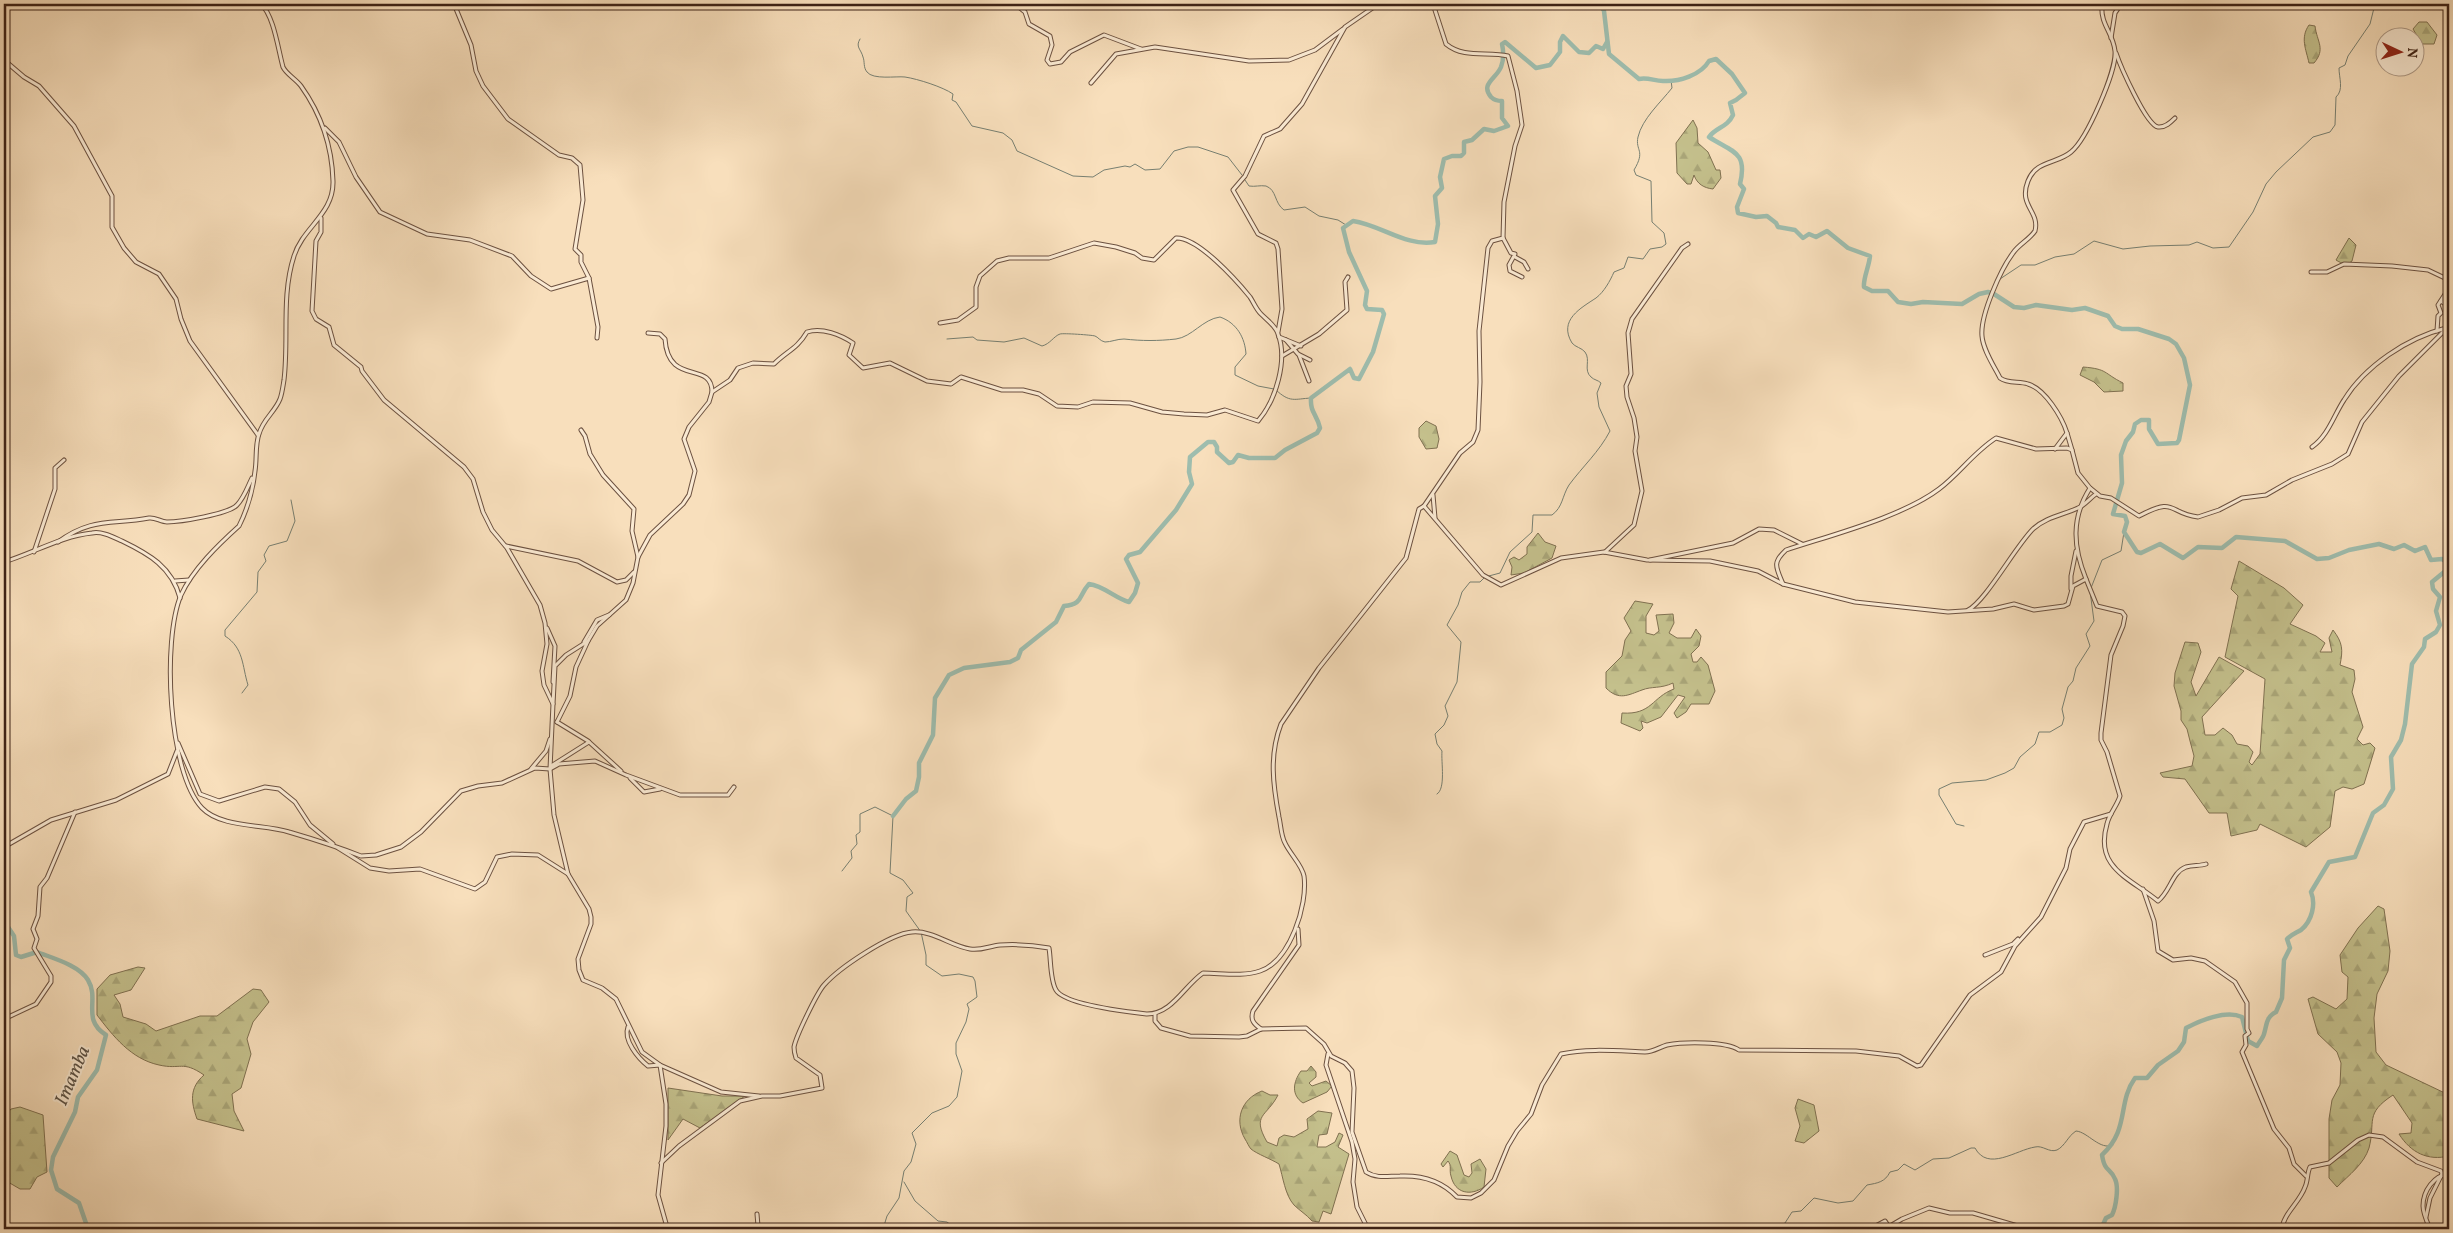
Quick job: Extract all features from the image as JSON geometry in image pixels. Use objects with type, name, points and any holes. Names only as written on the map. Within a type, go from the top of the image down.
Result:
[{"type":"street","points":[[261,4],[266,9],[280,48],[284,68],[300,85],[324,127],[332,154],[333,184],[328,207],[321,218],[307,232],[294,255],[287,296],[286,346],[280,399],[264,420],[258,435],[255,473],[239,526],[190,580],[180,598],[173,619],[169,663],[177,740],[182,766],[193,794],[203,809],[229,822],[288,831],[361,856],[376,855],[401,848],[462,792],[478,786],[502,783],[529,771],[559,764],[594,761],[680,795],[728,795],[734,788]]},
{"type":"street","points":[[454,4],[471,45],[476,71],[484,86],[508,119],[559,155],[572,158],[580,164],[583,200],[575,249],[581,255],[581,262],[589,278],[598,327],[597,338]]},
{"type":"street","points":[[1015,4],[1025,12],[1029,24],[1050,36],[1052,45],[1047,60],[1050,64],[1061,62],[1072,50],[1104,35],[1126,45],[1143,49]]},
{"type":"street","points":[[1090,83],[1116,54],[1143,49],[1161,48],[1249,61],[1289,60],[1314,50],[1374,7],[1386,4]]},
{"type":"street","points":[[1433,4],[1446,44],[1451,48],[1476,55],[1508,56],[1514,74],[1522,125],[1514,146],[1513,162],[1504,202],[1503,238],[1515,257],[1524,262],[1528,270]]},
{"type":"street","points":[[2102,4],[2102,20],[2115,51],[2136,97],[2153,124],[2157,127],[2164,126],[2175,118]]},
{"type":"street","points":[[2111,38],[2115,12],[2121,4]]},
{"type":"street","points":[[712,392],[730,380],[743,365],[774,364],[799,346],[807,332],[815,331],[841,335],[854,343],[849,355],[864,368],[890,363],[927,381],[952,384],[961,377],[1002,390],[1023,390],[1039,394],[1057,406],[1078,407],[1093,402],[1130,403],[1162,412],[1207,415],[1225,410],[1258,421],[1274,392],[1282,356],[1279,335],[1282,309],[1278,249],[1276,243],[1258,234],[1233,190],[1245,176],[1264,136],[1280,128],[1302,104],[1345,27]]},
{"type":"street","points":[[4,47],[6,41],[5,33]]},
{"type":"street","points":[[2115,51],[2102,101],[2077,144],[2072,151],[2063,157],[2043,164],[2034,170],[2029,180],[2026,197],[2028,208],[2035,216],[2035,231],[2014,251],[1999,274],[1983,325],[1982,336],[1998,374],[2004,381],[2028,384],[2039,390],[2061,419],[2067,433],[2078,473],[2096,494],[2111,498],[2140,516],[2161,506],[2172,506],[2198,517],[2219,510],[2242,498],[2266,495],[2292,480],[2338,461],[2348,454],[2362,422],[2399,376],[2448,327]]},
{"type":"street","points":[[4,60],[24,78],[39,86],[74,126],[112,196],[112,227],[124,248],[136,262],[159,274],[176,299],[180,319],[190,341],[258,435]]},
{"type":"street","points":[[324,127],[339,142],[356,177],[380,212],[427,234],[470,240],[512,256],[530,276],[551,289],[589,278]]},
{"type":"street","points":[[321,218],[321,232],[316,241],[312,311],[316,318],[329,327],[334,346],[361,366],[362,371],[384,400],[464,467],[473,479],[482,512],[506,546],[540,605],[545,623],[547,644],[542,663],[543,678],[553,704]]},
{"type":"street","points":[[940,323],[958,320],[976,306],[976,286],[980,276],[997,261],[1009,258],[1048,258],[1094,243],[1116,247],[1142,258],[1154,260],[1176,238],[1181,238],[1201,248],[1230,276],[1279,335],[1302,346]]},
{"type":"street","points":[[1261,1029],[1254,1023],[1251,1016],[1253,1011],[1299,945],[1298,926],[1304,876],[1283,836],[1274,782],[1274,742],[1281,724],[1319,668],[1406,558],[1418,509],[1424,506],[1460,453],[1472,442],[1478,430],[1480,382],[1479,331],[1488,248],[1492,241],[1503,238]]},
{"type":"street","points":[[1604,552],[1614,546],[1634,525],[1642,490],[1635,451],[1634,418],[1627,398],[1626,386],[1631,374],[1628,333],[1632,319],[1682,248],[1688,244]]},
{"type":"street","points":[[1515,257],[1509,265],[1510,271],[1522,277]]},
{"type":"street","points":[[2311,272],[2328,272],[2344,264],[2392,266],[2428,270],[2449,280]]},
{"type":"street","points":[[1282,356],[1302,346],[1347,310],[1345,282],[1348,277]]},
{"type":"street","points":[[2437,330],[2438,316],[2441,313],[2438,305],[2449,288]]},
{"type":"street","points":[[2441,301],[2449,307]]},
{"type":"street","points":[[2312,447],[2321,440],[2353,386],[2396,349],[2437,330],[2448,327]]},
{"type":"street","points":[[553,725],[557,722],[567,704],[576,667],[597,620],[610,615],[626,600],[633,583],[638,557],[650,535],[683,504],[689,495],[695,471],[684,439],[689,427],[709,402],[712,392],[710,381],[702,375],[674,365],[666,352],[665,339],[660,334],[648,333]]},
{"type":"street","points":[[1286,340],[1298,354],[1310,360]]},
{"type":"street","points":[[1298,354],[1309,381]]},
{"type":"street","points":[[581,430],[585,436],[590,454],[603,475],[634,508],[632,531],[638,557]]},
{"type":"street","points":[[2054,450],[2067,433]]},
{"type":"street","points":[[1783,584],[1776,564],[1778,558],[1786,550],[1870,522],[1921,500],[1938,490],[1983,446],[1996,438],[2026,448],[2054,450],[2067,448],[2072,450]]},
{"type":"street","points":[[34,552],[55,489],[55,468],[64,460]]},
{"type":"street","points":[[58,542],[72,532],[87,526],[126,519],[142,521],[150,518],[168,522],[198,519],[223,512],[237,506],[255,473]]},
{"type":"street","points":[[2072,590],[2071,576],[2078,543],[2075,532],[2079,508],[2090,488]]},
{"type":"street","points":[[1432,494],[1435,519]]},
{"type":"street","points":[[1966,611],[1980,600],[2018,546],[2035,527],[2059,513],[2079,508],[2096,494]]},
{"type":"street","points":[[1424,506],[1483,575],[1501,585],[1561,558],[1604,552],[1647,560],[1710,561],[1758,571],[1783,584],[1855,602],[1942,612],[1993,609],[2014,604],[2034,610],[2064,606],[2068,604],[2076,583],[2086,578]]},
{"type":"street","points":[[1647,560],[1733,543],[1759,529],[1774,530],[1802,545]]},
{"type":"street","points":[[4,562],[58,542],[95,532],[107,535],[151,556],[175,581],[180,598]]},
{"type":"street","points":[[506,546],[578,561],[617,582],[626,580],[635,571]]},
{"type":"street","points":[[2076,551],[2097,606],[2119,611],[2125,616],[2111,655],[2101,725],[2101,740],[2107,752],[2120,796],[2111,814],[2104,837],[2104,852],[2115,870],[2158,900],[2166,894],[2180,870],[2187,866],[2206,864]]},
{"type":"street","points":[[175,581],[190,580]]},
{"type":"street","points":[[529,771],[540,761],[546,751],[553,725],[556,666],[554,641],[545,623]]},
{"type":"street","points":[[556,666],[566,655],[586,642]]},
{"type":"street","points":[[557,722],[589,742],[644,792],[661,788]]},
{"type":"street","points":[[552,730],[550,767],[554,815],[568,874],[589,909],[591,917],[591,924],[578,959],[580,976],[583,980],[602,988],[616,999],[628,1027],[642,1052],[660,1065],[721,1092],[780,1096],[822,1088],[820,1075],[796,1058],[794,1046],[821,989],[834,974],[855,959],[883,943],[911,932],[971,949],[981,950],[999,945],[1030,945],[1049,948],[1054,987],[1059,994],[1090,1006],[1155,1014],[1170,1005],[1203,973],[1226,974],[1260,971],[1270,965],[1292,939],[1298,926]]},
{"type":"street","points":[[177,740],[184,751],[193,781],[200,794],[219,801],[265,787],[279,789],[295,802],[310,826],[335,846],[370,868],[389,871],[420,869],[475,889],[485,882],[497,857],[512,854],[538,855],[568,874]]},
{"type":"street","points":[[550,767],[589,742]]},
{"type":"street","points":[[4,846],[51,820],[116,800],[168,774],[175,760],[178,748]]},
{"type":"street","points":[[4,1019],[36,1004],[51,982],[49,972],[34,948],[37,939],[33,929],[38,916],[40,887],[47,878],[76,812]]},
{"type":"street","points":[[1155,1014],[1155,1021],[1161,1028],[1190,1036],[1247,1036],[1261,1029],[1306,1028],[1324,1044],[1329,1053],[1352,1071],[1354,1088],[1352,1132],[1366,1172],[1379,1177],[1401,1176],[1431,1179],[1446,1186],[1457,1197],[1471,1198],[1481,1193],[1494,1180],[1508,1146],[1531,1114],[1542,1085],[1561,1054],[1609,1051],[1648,1052],[1667,1045],[1692,1044],[1728,1046],[1739,1050],[1844,1050],[1902,1057],[1917,1066],[1921,1065],[1966,999],[2001,972],[2015,946],[2036,924],[2066,868],[2070,849],[2084,822],[2111,814]]},
{"type":"street","points":[[2141,887],[2152,915],[2158,951],[2173,960],[2191,958],[2205,961],[2235,982],[2247,1003],[2248,1034],[2246,1045],[2242,1052],[2271,1122],[2289,1148],[2294,1164],[2306,1176]]},
{"type":"street","points":[[1985,955],[2013,944],[2024,936]]},
{"type":"street","points":[[628,1027],[626,1033],[629,1042],[642,1060],[652,1067],[660,1065]]},
{"type":"street","points":[[1329,1053],[1326,1065],[1354,1150],[1353,1182],[1357,1207],[1368,1229]]},
{"type":"street","points":[[660,1065],[666,1104],[659,1202],[667,1227],[674,1229]]},
{"type":"street","points":[[662,1163],[679,1146],[740,1101],[762,1096]]},
{"type":"street","points":[[2282,1229],[2283,1220],[2291,1212],[2306,1186],[2306,1176],[2310,1167],[2329,1163],[2358,1140],[2369,1135],[2383,1137],[2418,1162],[2441,1171],[2442,1174]]},
{"type":"street","points":[[2426,1217],[2430,1198],[2442,1174]]},
{"type":"street","points":[[2430,1229],[2423,1206],[2428,1188],[2442,1174],[2449,1174]]},
{"type":"street","points":[[1885,1229],[1929,1208],[1950,1213],[1973,1213],[2028,1229]]},
{"type":"street","points":[[757,1214],[757,1228]]},
{"type":"street","points":[[1870,1229],[1885,1221],[1889,1226]]},
{"type":"green space","points":[[2419,22],[2427,22],[2437,35],[2434,44],[2426,44],[2426,28],[2414,28]]},
{"type":"green space","points":[[2309,25],[2315,26],[2320,45],[2320,54],[2314,63],[2309,63],[2304,44],[2306,30]]},
{"type":"green space","points":[[1693,120],[1697,128],[1698,143],[1708,152],[1716,170],[1720,170],[1721,178],[1713,189],[1701,185],[1694,175],[1691,184],[1687,184],[1677,173],[1676,143]]},
{"type":"green space","points":[[2349,238],[2356,245],[2352,261],[2342,263],[2336,260]]},
{"type":"green space","points":[[2083,367],[2105,372],[2123,383],[2123,391],[2104,392],[2094,382],[2080,375]]},
{"type":"green space","points":[[1426,421],[1436,426],[1439,439],[1437,448],[1426,449],[1419,437],[1419,428]]},
{"type":"green space","points":[[1538,533],[1545,542],[1556,546],[1552,558],[1524,573],[1511,575],[1512,567],[1509,560],[1514,557],[1519,560],[1527,554],[1527,547]]},
{"type":"green space","points":[[2239,561],[2284,588],[2303,605],[2290,624],[2316,636],[2325,643],[2320,652],[2332,652],[2329,638],[2333,630],[2339,639],[2341,647],[2340,665],[2354,670],[2355,679],[2352,692],[2363,727],[2357,739],[2363,745],[2370,743],[2375,748],[2364,784],[2352,789],[2343,787],[2335,791],[2330,827],[2306,847],[2260,824],[2257,830],[2231,836],[2227,813],[2209,813],[2185,779],[2163,777],[2160,773],[2192,766],[2194,756],[2187,729],[2181,720],[2181,711],[2174,686],[2175,673],[2185,642],[2198,643],[2201,652],[2191,682],[2196,696],[2219,657],[2244,671],[2202,717],[2205,735],[2215,735],[2223,728],[2232,735],[2237,744],[2248,746],[2253,752],[2249,762],[2252,765],[2260,754],[2265,679],[2225,657],[2238,596],[2231,589]]},
{"type":"green space","points":[[1635,601],[1653,604],[1646,616],[1646,633],[1654,635],[1659,631],[1656,615],[1673,614],[1674,623],[1669,633],[1677,638],[1691,638],[1696,629],[1701,636],[1699,646],[1691,654],[1693,662],[1697,662],[1701,657],[1708,665],[1715,691],[1709,704],[1691,704],[1686,712],[1677,718],[1674,713],[1685,697],[1678,695],[1661,717],[1647,723],[1641,721],[1643,728],[1640,731],[1621,723],[1622,713],[1640,711],[1674,689],[1673,683],[1619,696],[1606,688],[1606,672],[1622,656],[1625,640],[1631,631],[1624,618]]},
{"type":"green space","points":[[2378,906],[2384,909],[2390,951],[2388,971],[2377,994],[2374,1018],[2376,1052],[2386,1065],[2449,1095],[2449,1156],[2434,1157],[2421,1154],[2404,1141],[2399,1134],[2411,1133],[2412,1123],[2393,1095],[2375,1113],[2369,1148],[2364,1159],[2337,1187],[2329,1178],[2329,1119],[2332,1100],[2340,1085],[2341,1063],[2337,1052],[2318,1034],[2308,999],[2313,997],[2336,1009],[2347,999],[2348,977],[2342,972],[2340,955],[2358,928]]},
{"type":"green space","points":[[138,967],[145,968],[131,990],[114,995],[120,1004],[123,1017],[146,1024],[156,1031],[200,1016],[217,1016],[253,989],[261,990],[269,1002],[253,1022],[247,1039],[251,1054],[241,1088],[232,1094],[234,1111],[244,1131],[197,1119],[193,1107],[193,1096],[196,1085],[204,1075],[191,1068],[159,1065],[140,1058],[116,1038],[97,1015],[97,989],[110,975]]},
{"type":"green space","points":[[1311,1066],[1316,1072],[1316,1077],[1309,1083],[1312,1086],[1326,1081],[1332,1086],[1327,1092],[1303,1103],[1296,1096],[1294,1088],[1301,1071],[1307,1071]]},
{"type":"green space","points":[[668,1088],[722,1096],[745,1096],[700,1128],[683,1119],[668,1140]]},
{"type":"green space","points":[[1262,1091],[1270,1095],[1278,1095],[1262,1116],[1260,1126],[1267,1142],[1277,1146],[1279,1138],[1284,1135],[1294,1137],[1308,1129],[1307,1119],[1318,1111],[1332,1113],[1327,1134],[1319,1135],[1317,1147],[1326,1147],[1335,1142],[1339,1133],[1343,1135],[1338,1147],[1349,1154],[1331,1214],[1323,1211],[1319,1222],[1312,1221],[1291,1201],[1286,1191],[1279,1164],[1251,1149],[1245,1139],[1240,1125],[1244,1105],[1249,1099]]},
{"type":"green space","points":[[1798,1099],[1814,1105],[1819,1131],[1804,1143],[1795,1141],[1800,1126],[1795,1108]]},
{"type":"green space","points":[[20,1107],[43,1115],[47,1172],[37,1177],[30,1189],[20,1189],[8,1182],[4,1184],[4,1117],[11,1109]]},
{"type":"green space","points":[[1450,1151],[1457,1155],[1464,1175],[1469,1177],[1472,1173],[1471,1164],[1480,1159],[1486,1169],[1484,1187],[1474,1192],[1464,1192],[1456,1187],[1451,1176],[1448,1161],[1443,1167],[1441,1164]]},
{"type":"waterway","points":[[1600,4],[1604,11],[1609,54],[1639,79],[1645,78],[1660,81],[1682,79],[1695,74],[1709,61],[1716,59],[1732,74],[1745,93],[1730,103],[1733,115],[1731,119],[1709,137],[1731,150],[1740,159],[1742,165],[1740,184],[1744,189],[1737,207],[1738,213],[1756,217],[1767,216],[1778,227],[1795,230],[1803,238],[1809,234],[1816,237],[1827,231],[1848,248],[1870,256],[1864,287],[1872,291],[1888,291],[1898,302],[1911,304],[1923,302],[1962,304],[1979,294],[1988,292],[2014,307],[2024,308],[2036,305],[2072,310],[2085,308],[2108,316],[2115,326],[2122,329],[2138,329],[2169,339],[2176,344],[2184,358],[2190,385],[2179,440],[2177,443],[2158,444],[2149,429],[2149,420],[2141,420],[2135,424],[2121,455],[2122,483],[2113,514],[2125,516],[2127,522],[2124,532],[2137,552],[2141,553],[2160,544],[2183,558],[2198,547],[2222,548],[2236,537],[2285,541],[2317,559],[2329,558],[2349,550],[2379,544],[2394,549],[2404,545],[2415,551],[2425,547],[2431,560],[2442,559],[2449,564]]},
{"type":"waterway","points":[[2000,279],[2021,265],[2035,265],[2055,257],[2074,254],[2094,241],[2123,249],[2189,245],[2197,242],[2213,248],[2229,247],[2253,212],[2266,184],[2276,172],[2313,137],[2330,132],[2335,125],[2336,97],[2340,91],[2339,68],[2345,65],[2348,56],[2370,24],[2375,4]]},
{"type":"waterway","points":[[893,816],[906,799],[916,791],[919,763],[933,735],[935,698],[949,675],[964,668],[1010,662],[1018,658],[1021,650],[1056,622],[1064,606],[1075,603],[1080,599],[1089,584],[1100,587],[1129,602],[1135,593],[1138,583],[1126,559],[1129,555],[1140,552],[1176,510],[1192,484],[1189,472],[1190,457],[1208,442],[1214,442],[1217,452],[1229,463],[1233,462],[1238,455],[1249,458],[1275,458],[1285,450],[1317,433],[1320,428],[1312,407],[1311,398],[1350,369],[1354,378],[1359,379],[1373,352],[1384,314],[1382,310],[1367,309],[1365,305],[1367,291],[1349,252],[1343,228],[1353,221],[1404,239],[1424,243],[1435,242],[1438,224],[1435,196],[1442,188],[1440,177],[1444,159],[1452,156],[1461,156],[1464,153],[1464,142],[1472,140],[1484,129],[1494,131],[1508,126],[1502,118],[1502,101],[1492,98],[1487,89],[1502,64],[1502,44],[1505,42],[1536,68],[1550,65],[1560,52],[1560,42],[1563,36],[1579,52],[1589,53],[1596,46],[1603,49],[1607,42]]},
{"type":"waterway","points":[[860,39],[858,46],[864,59],[865,68],[870,74],[879,77],[910,78],[949,91],[953,94],[952,100],[956,102],[972,126],[1003,133],[1012,140],[1017,151],[1073,176],[1093,177],[1104,170],[1125,166],[1130,167],[1135,164],[1145,170],[1160,169],[1174,151],[1188,147],[1198,147],[1228,157],[1242,175]]},
{"type":"waterway","points":[[1437,794],[1440,791],[1442,781],[1442,751],[1437,744],[1435,734],[1444,725],[1448,716],[1445,706],[1457,682],[1461,642],[1447,625],[1458,605],[1462,592],[1470,582],[1480,582],[1485,577],[1500,573],[1510,552],[1532,532],[1533,515],[1552,515],[1556,512],[1569,485],[1606,439],[1610,431],[1599,407],[1597,393],[1601,383],[1589,374],[1587,355],[1572,343],[1568,335],[1569,321],[1578,311],[1602,293],[1614,272],[1624,268],[1628,257],[1643,259],[1650,249],[1662,247],[1666,244],[1664,233],[1652,222],[1651,181],[1636,175],[1634,170],[1640,154],[1637,142],[1640,130],[1648,117],[1672,88],[1671,80]]},
{"type":"waterway","points":[[1245,180],[1249,186],[1266,186],[1270,188],[1284,210],[1305,207],[1319,216],[1338,220],[1346,225]]},
{"type":"waterway","points":[[1994,294],[1995,289]]},
{"type":"waterway","points":[[947,339],[973,337],[977,340],[1004,342],[1024,338],[1042,346],[1060,334],[1095,336],[1105,342],[1124,339],[1169,340],[1182,338],[1208,321],[1220,317],[1235,327],[1244,342],[1246,354],[1235,367],[1235,375],[1258,386],[1274,389]]},
{"type":"waterway","points":[[1276,390],[1289,399],[1311,398]]},
{"type":"waterway","points":[[242,693],[248,685],[241,658],[236,646],[225,636],[225,630],[257,592],[258,572],[266,561],[264,555],[269,546],[287,541],[295,521],[291,500]]},
{"type":"waterway","points":[[2091,588],[2102,560],[2121,551],[2124,532]]},
{"type":"waterway","points":[[2101,1229],[2106,1218],[2112,1215],[2117,1192],[2115,1179],[2106,1167],[2102,1155],[2116,1136],[2126,1097],[2135,1078],[2147,1078],[2158,1065],[2178,1051],[2184,1042],[2186,1028],[2192,1025],[2221,1015],[2236,1015],[2242,1017],[2248,1041],[2257,1046],[2263,1036],[2266,1024],[2276,1012],[2282,998],[2284,960],[2290,948],[2287,939],[2301,930],[2308,922],[2313,907],[2311,892],[2329,862],[2355,857],[2373,813],[2384,805],[2393,789],[2391,757],[2401,740],[2405,724],[2412,664],[2424,647],[2425,639],[2436,632],[2440,625],[2436,611],[2440,597],[2433,589],[2432,582],[2449,568]]},
{"type":"waterway","points":[[1964,826],[1956,824],[1939,795],[1939,789],[1952,783],[1986,780],[2005,773],[2014,768],[2020,757],[2035,744],[2039,732],[2050,732],[2062,725],[2064,718],[2062,709],[2068,687],[2073,681],[2076,668],[2090,646],[2086,634],[2094,621],[2090,591]]},
{"type":"waterway","points":[[842,871],[852,858],[851,851],[857,844],[856,835],[860,832],[860,814],[875,807],[893,816],[890,873],[903,880],[913,893],[907,897],[906,911],[921,932],[926,965],[942,976],[959,974],[973,977],[977,997],[967,1004],[969,1009],[966,1022],[956,1043],[956,1054],[962,1071],[957,1097],[949,1106],[932,1113],[912,1133],[916,1144],[911,1162],[904,1171],[899,1198],[887,1216],[883,1229]]},
{"type":"waterway","name":"Imamba","points":[[4,921],[14,936],[16,955],[21,957],[37,952],[65,963],[84,975],[91,987],[94,1022],[106,1035],[97,1070],[78,1097],[75,1112],[53,1157],[51,1170],[57,1189],[79,1203],[88,1229]]},
{"type":"waterway","points":[[1774,1229],[1785,1223],[1792,1212],[1801,1211],[1814,1198],[1838,1203],[1853,1201],[1867,1185],[1881,1182],[1890,1172],[1898,1170],[1904,1164],[1915,1170],[1933,1159],[1949,1158],[1971,1148],[1975,1148],[1981,1155],[1987,1158],[1995,1159],[2035,1147],[2054,1151],[2060,1148],[2076,1131],[2103,1145],[2113,1145]]},
{"type":"waterway","points":[[904,1182],[915,1201],[938,1221],[947,1222],[956,1229]]},
{"type":"waterway","points":[[821,1229],[845,1229]]}]
